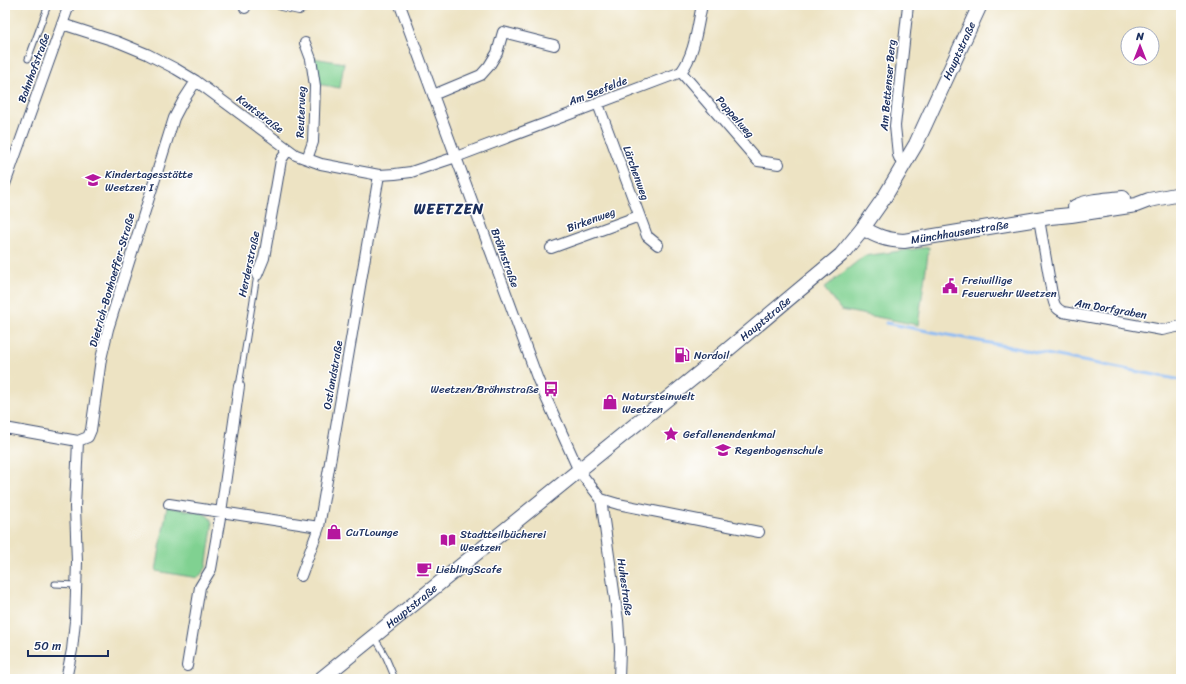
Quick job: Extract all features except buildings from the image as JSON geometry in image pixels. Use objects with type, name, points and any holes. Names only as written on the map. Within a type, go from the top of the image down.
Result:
[{"type":"street","name":"Bahnhofstraße","points":[[5,184],[69,5]]},
{"type":"street","points":[[281,5],[299,9],[303,5]]},
{"type":"street","name":"Bröhnstraße","points":[[400,5],[538,380],[579,471]]},
{"type":"street","points":[[681,72],[686,66],[690,56],[702,5]]},
{"type":"street","name":"Am Bettenser Berg","points":[[903,166],[898,155],[895,126],[908,5]]},
{"type":"street","name":"Hauptstraße","points":[[321,679],[719,357],[836,258],[863,228],[884,198],[916,144],[980,5]]},
{"type":"street","name":"Kantstraße","points":[[62,24],[118,42],[147,54],[196,81],[288,150],[296,155],[321,164],[379,175],[411,172],[456,157]]},
{"type":"street","points":[[433,95],[481,76],[497,53],[503,32],[554,45]]},
{"type":"street","name":"Reuterweg","points":[[305,43],[310,59],[315,86],[313,142],[307,159]]},
{"type":"street","name":"Am Seefelde","points":[[456,157],[681,72]]},
{"type":"street","name":"Pappelweg","points":[[681,72],[758,161],[779,164]]},
{"type":"street","name":"Dietrich-Bonhoeffer-Straße","points":[[78,441],[88,437],[91,430],[101,359],[108,329],[174,118],[196,81]]},
{"type":"street","name":"Lärchenweg","points":[[598,104],[646,236],[658,245]]},
{"type":"street","name":"Herderstraße","points":[[257,275],[264,258],[281,160],[288,150]]},
{"type":"street","name":"Ostlandstraße","points":[[301,576],[319,527],[379,175]]},
{"type":"street","name":"Münchhausenstraße","points":[[863,228],[888,240],[904,241],[1039,219],[1058,215],[1080,204],[1099,200],[1123,198],[1149,200],[1181,194]]},
{"type":"street","name":"Birkenweg","points":[[551,248],[639,216]]},
{"type":"street","name":"Am Dorfgraben","points":[[1039,219],[1052,294],[1057,310],[1162,330],[1181,326]]},
{"type":"street","points":[[187,666],[200,587],[211,569],[221,512],[239,386]]},
{"type":"street","points":[[5,428],[78,441],[75,507],[77,562],[74,629],[72,650],[66,679]]},
{"type":"street","points":[[579,471],[601,499],[618,504],[760,532]]},
{"type":"street","name":"Huhestraße","points":[[601,499],[618,620],[620,649],[619,679]]},
{"type":"street","points":[[169,504],[319,527]]},
{"type":"lane","points":[[28,59],[48,5]]},
{"type":"lane","name":"Herderstraße","points":[[239,386],[257,275]]},
{"type":"lane","points":[[55,584],[76,585]]},
{"type":"lane","points":[[373,636],[381,648],[395,679]]},
{"type":"green space","points":[[313,58],[344,63],[340,88],[317,84]]},
{"type":"green space","points":[[929,247],[918,325],[841,310],[824,288],[864,256]]},
{"type":"green space","points":[[167,507],[202,513],[211,520],[212,528],[206,568],[198,578],[156,571]]},
{"type":"waterway","points":[[886,323],[1181,380]]},
{"type":"place","name":"Kindertagesstätte Weetzen I","points":[[93,180]]},
{"type":"place","name":"Freiwillige Feuerwehr Weetzen","points":[[950,286]]},
{"type":"place","name":"Nordoil","points":[[682,355]]},
{"type":"place","name":"Weetzen/Bröhnstraße","points":[[551,389]]},
{"type":"place","name":"Natursteinwelt Weetzen","points":[[610,402]]},
{"type":"place","name":"Gefallenendenkmal","points":[[671,434]]},
{"type":"place","name":"Regenbogenschule","points":[[723,450]]},
{"type":"place","name":"CuTLounge","points":[[334,532]]},
{"type":"place","name":"Stadtteilbücherei Weetzen","points":[[448,540]]},
{"type":"place","name":"LieblingScafe","points":[[424,569]]},
{"type":"district","name":"WEETZEN","points":[[449,209]]}]
